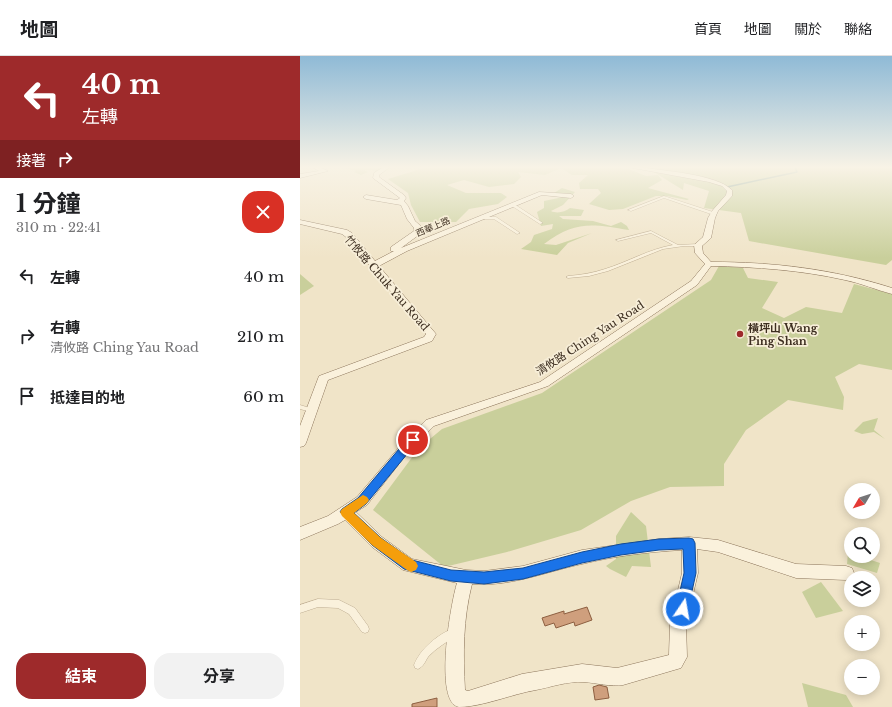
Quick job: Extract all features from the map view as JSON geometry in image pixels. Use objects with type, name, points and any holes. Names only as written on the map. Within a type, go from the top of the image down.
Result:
[{"type":"street","points":[[369,197],[403,203],[406,208],[408,218],[418,227],[417,232],[400,243],[385,258]]},
{"type":"street","points":[[399,202],[403,197]]},
{"type":"street","name":"西華上路","points":[[374,266],[385,258],[404,249],[477,218],[533,197]]},
{"type":"street","points":[[727,197],[718,205],[712,213],[707,238],[698,245],[700,253],[709,264],[738,264],[791,268],[836,275],[892,291]]},
{"type":"street","name":"竹攸路 Chuk Yau Road","points":[[300,222],[344,232],[349,235],[431,334],[431,337],[428,340],[323,378],[306,409],[300,443]]},
{"type":"street","name":"清攸路 Ching Yau Road","points":[[300,534],[334,520],[362,501],[404,448],[430,423],[544,384],[694,283],[709,264]]},
{"type":"street","points":[[346,512],[377,542],[408,565],[466,578],[484,578],[523,574],[582,557],[659,545],[689,543],[718,546],[796,571],[844,573]]},
{"type":"street","points":[[466,578],[459,601],[454,658],[456,694],[465,700],[522,683],[582,673],[617,677],[674,663],[678,657],[678,624],[690,573],[689,543]]},
{"type":"lane","points":[[630,210],[663,197]]},
{"type":"lane","points":[[665,197],[712,213]]},
{"type":"lane","points":[[513,206],[541,223]]},
{"type":"lane","points":[[477,218],[495,218],[518,233]]},
{"type":"lane","points":[[618,240],[651,232],[677,246]]},
{"type":"lane","points":[[568,277],[589,275],[607,270],[646,254],[677,246],[698,245]]},
{"type":"lane","points":[[300,609],[318,603],[339,604],[352,611],[365,629]]},
{"type":"lane","points":[[418,665],[424,653],[433,645],[456,630]]},
{"type":"green space","points":[[409,197],[507,197],[498,204],[469,209],[456,222],[420,222],[411,205]]},
{"type":"green space","points":[[561,197],[570,197],[563,205],[551,211],[561,212],[570,208],[584,210],[581,216],[559,216],[563,219],[593,221],[611,226],[621,222],[627,226],[629,230],[594,225],[575,227],[555,236],[544,244],[556,245],[592,233],[568,243],[557,255],[521,249],[531,242],[534,235],[552,229],[553,224],[541,226],[537,212],[544,208],[544,201]]},
{"type":"green space","points":[[596,197],[652,197],[623,209],[609,210],[589,204]]},
{"type":"green space","points":[[674,197],[689,199],[687,200]]},
{"type":"green space","points":[[707,197],[892,197],[892,260],[886,265],[749,241],[741,213],[704,208]]},
{"type":"green space","points":[[719,266],[743,268],[748,278],[778,282],[762,308],[784,318],[806,307],[842,313],[854,284],[892,294],[892,370],[859,364],[835,377],[844,397],[843,410],[788,400],[746,430],[724,464],[724,486],[670,487],[631,501],[581,530],[507,552],[444,567],[373,510],[419,448],[442,429],[542,393],[711,280]]},
{"type":"green space","points":[[300,274],[314,286],[300,295]]},
{"type":"green space","points":[[878,418],[874,430],[885,439],[874,432],[862,434],[854,431],[863,422]]},
{"type":"green space","points":[[631,512],[646,526],[651,567],[632,566],[626,577],[606,566],[616,559],[616,536]]},
{"type":"green space","points":[[880,563],[878,571],[870,571],[847,564]]},
{"type":"green space","points":[[821,582],[843,611],[816,618],[802,592]]},
{"type":"green space","points":[[802,683],[846,695],[853,707],[808,707]]},
{"type":"building","points":[[587,607],[592,620],[575,626],[574,622],[556,628],[554,623],[545,626],[542,618],[564,611],[564,614]]},
{"type":"building","points":[[599,685],[607,687],[609,698],[595,700],[593,687]]},
{"type":"building","points":[[437,698],[437,707],[412,707],[412,704]]},
{"type":"slow traffic","points":[[363,500],[346,512],[377,542],[411,566]]},
{"type":"place","name":"橫坪山 Wang Ping Shan","points":[[740,334]]},
{"type":"route","points":[[413,440],[404,448],[362,501],[346,512],[377,542],[408,565],[466,578],[484,578],[523,574],[582,557],[621,550],[689,543],[690,573],[683,609]]}]
